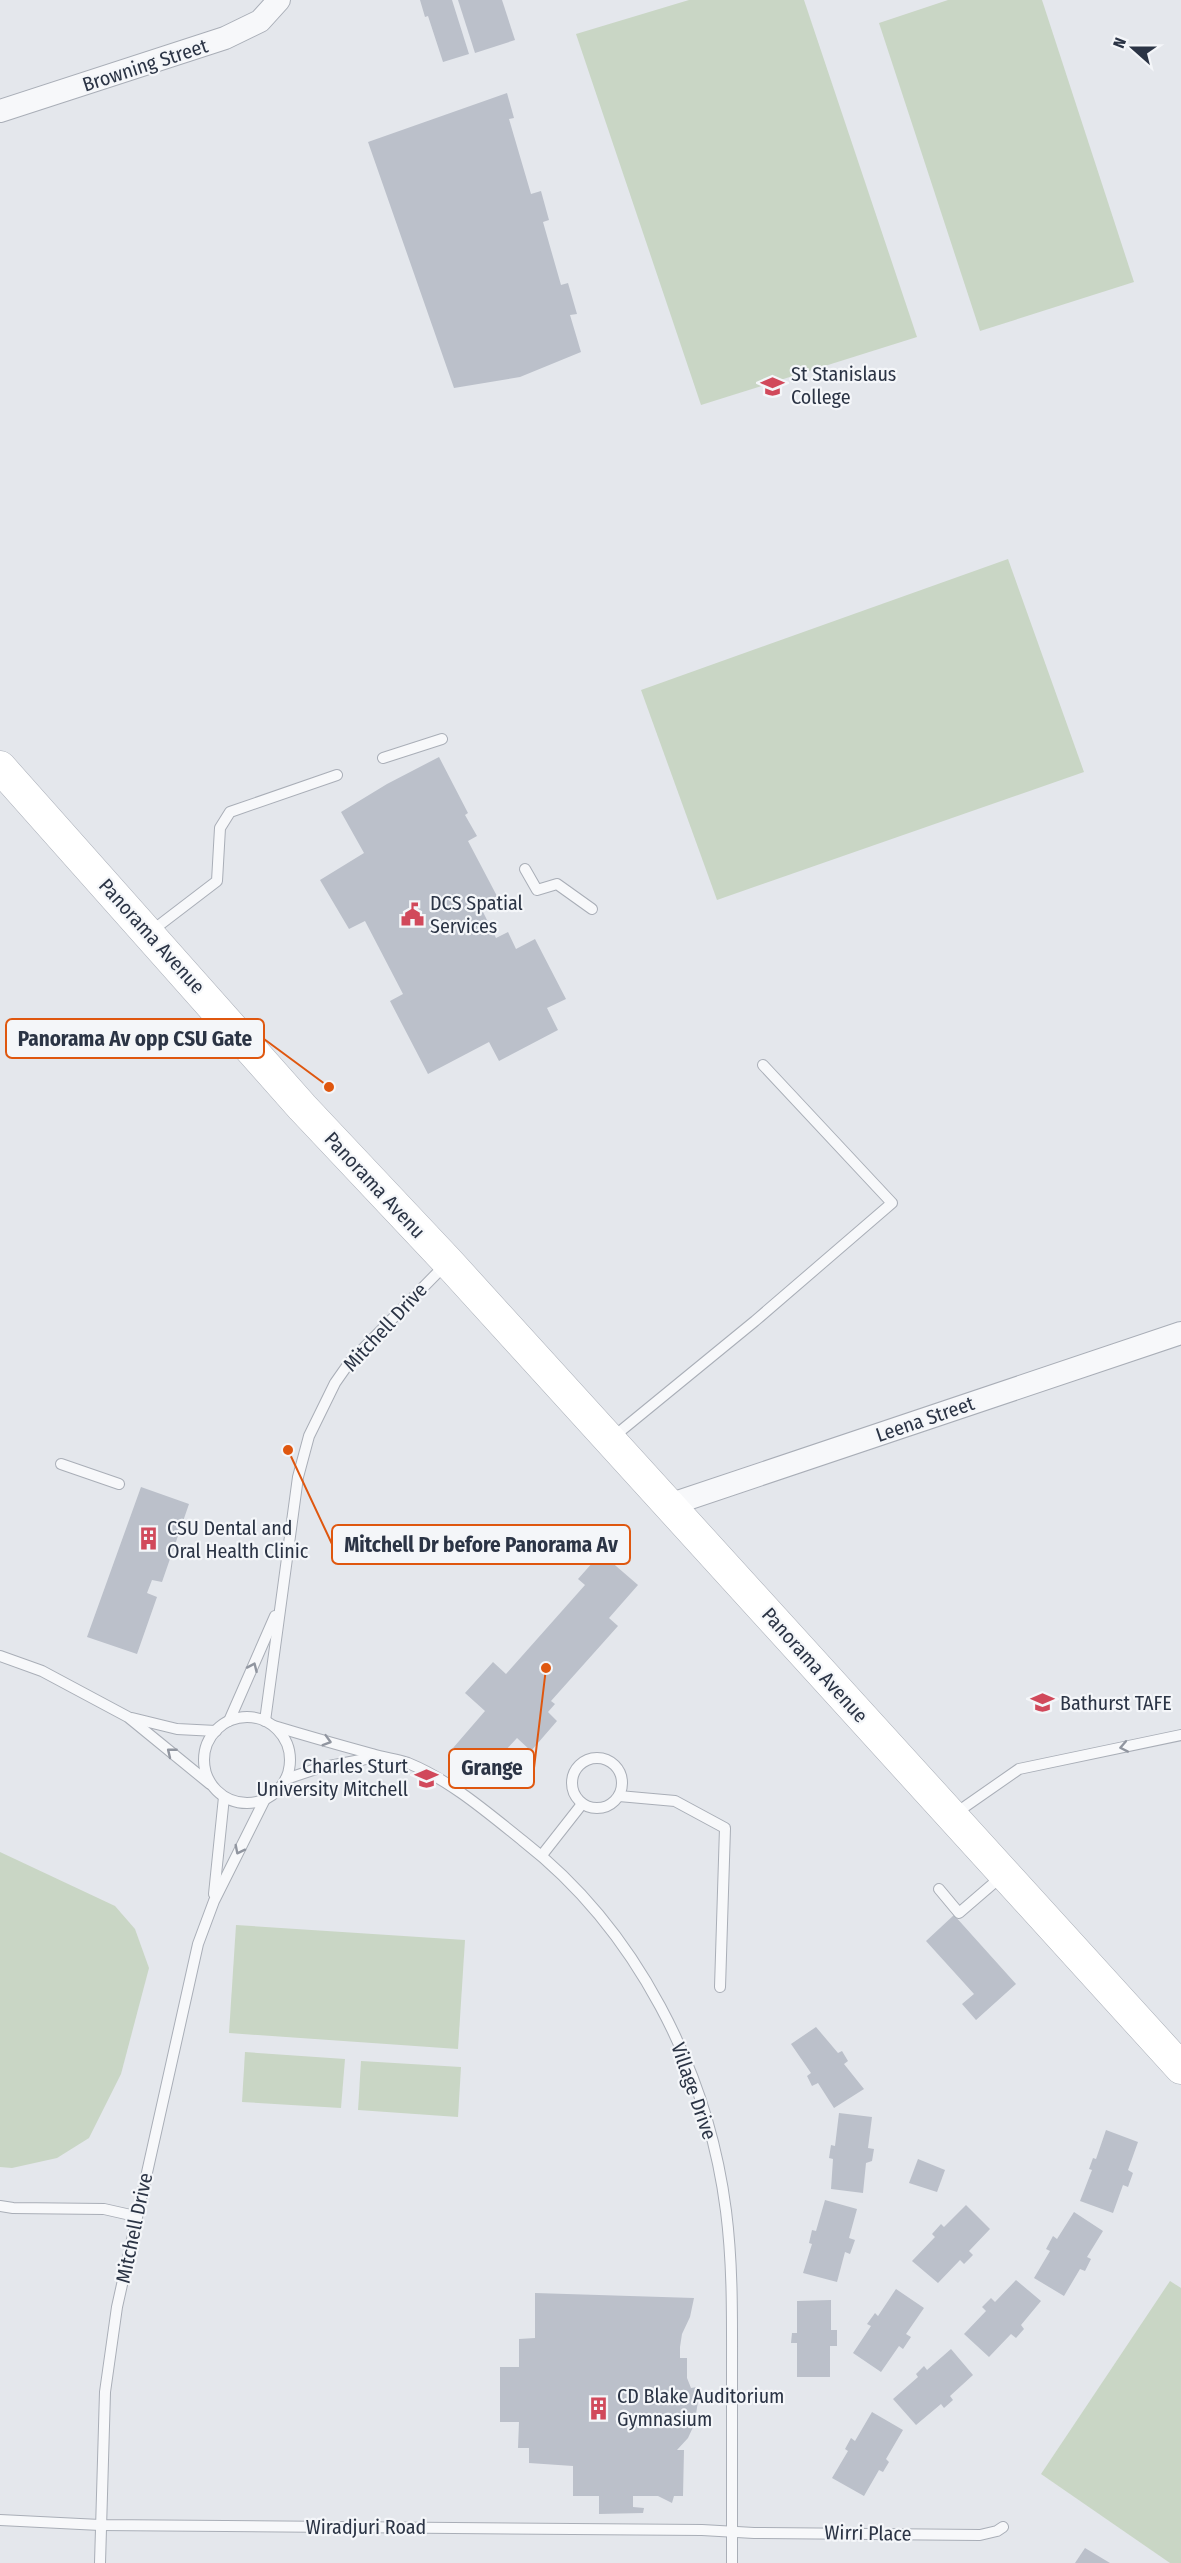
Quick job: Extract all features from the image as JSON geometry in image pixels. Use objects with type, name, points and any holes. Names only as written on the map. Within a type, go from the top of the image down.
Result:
[{"type":"street","name":"Browning Street","points":[[0,111],[225,38],[260,21],[279,0]]},
{"type":"street","name":"Panorama Avenue","points":[[0,767],[302,1107]]},
{"type":"street","name":"Panorama Avenu","points":[[302,1107],[448,1262]]},
{"type":"street","name":"Panorama Avenue","points":[[448,1262],[1181,2068]]},
{"type":"street","name":"Leena Street","points":[[669,1505],[1181,1333]]},
{"type":"lane","points":[[383,758],[442,740]]},
{"type":"lane","points":[[149,933],[217,881],[220,828],[230,812],[337,775]]},
{"type":"lane","points":[[525,869],[537,890],[557,884],[592,909]]},
{"type":"lane","points":[[609,1440],[755,1321],[892,1203],[763,1065]]},
{"type":"lane","name":"Mitchell Drive","points":[[270,1723],[280,1605],[298,1477],[309,1436],[349,1363],[448,1262]]},
{"type":"lane","points":[[62,1464],[119,1484]]},
{"type":"lane","name":"Mitchell Drive","points":[[229,1721],[280,1605]]},
{"type":"lane","points":[[0,1656],[42,1671],[128,1717],[224,1797],[237,1802],[251,1803],[264,1799],[277,1791],[286,1779],[290,1765],[289,1750],[284,1737],[270,1723],[247,1717],[229,1721],[216,1731],[204,1752],[207,1777],[214,1788]]},
{"type":"lane","points":[[128,1717],[177,1730],[216,1731]]},
{"type":"lane","name":"Village Drive","points":[[270,1723],[406,1762],[452,1788],[542,1855],[590,1905],[639,1971],[675,2037],[708,2124],[726,2208],[732,2282],[732,2563]]},
{"type":"lane","points":[[952,1816],[1019,1769],[1181,1735]]},
{"type":"lane","name":"Village Drive","points":[[286,1779],[319,1768],[379,1756]]},
{"type":"lane","points":[[592,1758],[602,1758],[618,1768],[622,1777],[619,1796],[612,1804],[603,1808],[592,1808],[582,1804],[576,1796],[573,1778],[583,1762],[592,1758]]},
{"type":"lane","points":[[619,1796],[675,1801],[725,1828],[720,1987]]},
{"type":"lane","name":"Mitchell Drive","points":[[214,1901],[224,1797]]},
{"type":"lane","name":"Mitchell Drive","points":[[100,2563],[105,2392],[117,2307],[135,2216],[198,1944],[214,1901],[264,1799]]},
{"type":"lane","points":[[542,1855],[582,1804]]},
{"type":"lane","points":[[939,1889],[959,1913],[1005,1874]]},
{"type":"lane","points":[[0,2206],[104,2209],[135,2216]]},
{"type":"lane","name":"Wiradjuri Road","points":[[0,2520],[100,2525],[654,2529],[732,2532]]},
{"type":"lane","name":"Wirri Place","points":[[732,2532],[980,2535],[1003,2527]]},
{"type":"green space","points":[[689,0],[804,0],[917,337],[701,405],[576,34]]},
{"type":"green space","points":[[948,0],[1042,0],[1134,282],[980,331],[879,23]]},
{"type":"green space","points":[[1008,559],[1084,772],[717,900],[641,690]]},
{"type":"green space","points":[[0,1852],[115,1906],[135,1929],[149,1968],[121,2074],[89,2138],[57,2158],[12,2168],[0,2167]]},
{"type":"green space","points":[[236,1925],[465,1940],[458,2049],[229,2033]]},
{"type":"green space","points":[[245,2052],[345,2059],[341,2108],[242,2102]]},
{"type":"green space","points":[[361,2061],[461,2067],[458,2117],[358,2110]]},
{"type":"green space","points":[[1170,2281],[1181,2288],[1181,2563],[1170,2563],[1041,2474]]},
{"type":"building","points":[[420,0],[452,0],[469,54],[443,62],[428,16],[425,17]]},
{"type":"building","points":[[458,0],[502,0],[515,40],[475,53]]},
{"type":"building","points":[[507,93],[514,118],[509,119],[531,194],[541,191],[549,220],[543,222],[561,285],[568,283],[577,314],[570,315],[581,352],[520,377],[454,388],[368,142]]},
{"type":"building","name":"DCS Spatial Services","points":[[439,757],[468,813],[465,815],[477,836],[468,841],[498,898],[481,908],[496,938],[508,932],[516,949],[535,939],[566,999],[547,1008],[558,1030],[499,1061],[489,1042],[428,1074],[390,1001],[403,994],[365,921],[349,929],[320,880],[364,853],[341,812],[387,784]]},
{"type":"building","name":"CSU Dental and Oral Health Clinic","points":[[141,1487],[189,1504],[162,1582],[152,1580],[147,1593],[157,1597],[137,1654],[87,1637]]},
{"type":"building","points":[[601,1553],[638,1585],[609,1618],[618,1626],[551,1701],[555,1704],[548,1712],[557,1721],[531,1751],[517,1738],[483,1775],[453,1748],[485,1711],[465,1693],[493,1662],[506,1674],[585,1585],[578,1579]]},
{"type":"building","points":[[954,1915],[1016,1984],[976,2020],[962,2004],[974,1994],[926,1941]]},
{"type":"building","points":[[816,2027],[838,2053],[842,2051],[848,2061],[844,2064],[864,2089],[834,2108],[818,2083],[812,2086],[807,2076],[811,2073],[791,2044]]},
{"type":"building","points":[[839,2113],[872,2117],[868,2148],[874,2149],[872,2161],[866,2163],[863,2193],[831,2189],[833,2159],[829,2158],[831,2145],[835,2146]]},
{"type":"building","points":[[1106,2130],[1138,2142],[1128,2170],[1133,2173],[1128,2187],[1123,2185],[1113,2213],[1080,2201],[1092,2170],[1089,2169],[1093,2158],[1096,2159]]},
{"type":"building","points":[[918,2159],[945,2170],[937,2192],[909,2183]]},
{"type":"building","points":[[825,2200],[857,2209],[849,2238],[855,2240],[850,2254],[845,2252],[837,2282],[803,2273],[812,2244],[809,2243],[812,2230],[816,2231]]},
{"type":"building","points":[[966,2205],[990,2229],[969,2251],[973,2255],[964,2264],[960,2260],[938,2283],[912,2261],[935,2237],[932,2234],[941,2224],[944,2227]]},
{"type":"building","points":[[1074,2212],[1103,2231],[1087,2257],[1091,2259],[1085,2271],[1080,2269],[1064,2296],[1034,2278],[1050,2251],[1046,2249],[1053,2236],[1057,2239]]},
{"type":"building","points":[[1016,2280],[1041,2301],[1021,2325],[1024,2329],[1016,2338],[1011,2334],[989,2357],[964,2334],[986,2311],[982,2307],[991,2298],[995,2302]]},
{"type":"building","points":[[896,2289],[924,2308],[906,2334],[911,2337],[903,2349],[899,2346],[881,2372],[853,2353],[871,2326],[867,2324],[875,2313],[878,2316]]},
{"type":"building","name":"CD Blake Auditorium Gymnasium","points":[[535,2293],[694,2298],[680,2347],[680,2358],[687,2358],[687,2378],[691,2388],[697,2387],[698,2402],[694,2425],[688,2438],[677,2450],[684,2450],[683,2496],[674,2496],[672,2503],[658,2496],[633,2496],[633,2507],[644,2508],[643,2513],[599,2514],[599,2496],[573,2496],[573,2466],[529,2463],[529,2448],[518,2448],[519,2422],[500,2422],[500,2367],[519,2367],[519,2339],[535,2338]]},
{"type":"building","points":[[831,2300],[831,2330],[837,2330],[837,2346],[830,2346],[830,2377],[797,2377],[797,2343],[791,2343],[792,2333],[797,2333],[797,2301]]},
{"type":"building","points":[[951,2349],[973,2375],[950,2396],[953,2400],[944,2408],[941,2404],[916,2425],[893,2399],[918,2377],[916,2374],[924,2366],[927,2370]]},
{"type":"building","points":[[872,2412],[903,2430],[886,2459],[889,2462],[883,2472],[879,2470],[864,2496],[832,2478],[848,2451],[845,2449],[851,2438],[855,2441]]},
{"type":"building","points":[[1085,2548],[1110,2563],[1075,2563]]},
{"type":"place","name":"St Stanislaus College","points":[[773,386]]},
{"type":"place","name":"DCS Spatial Services","points":[[412,914]]},
{"type":"place","name":"Panorama Av opp CSU Gate","points":[[329,1087]]},
{"type":"place","name":"Mitchell Dr before Panorama Av","points":[[288,1450]]},
{"type":"place","name":"CSU Dental and Oral Health Clinic","points":[[149,1539]]},
{"type":"place","name":"Grange","points":[[546,1668]]},
{"type":"place","name":"Bathurst TAFE","points":[[1042,1703]]},
{"type":"place","name":"Charles Sturt University Mitchell","points":[[426,1778]]},
{"type":"place","name":"CD Blake Auditorium Gymnasium","points":[[599,2408]]}]
